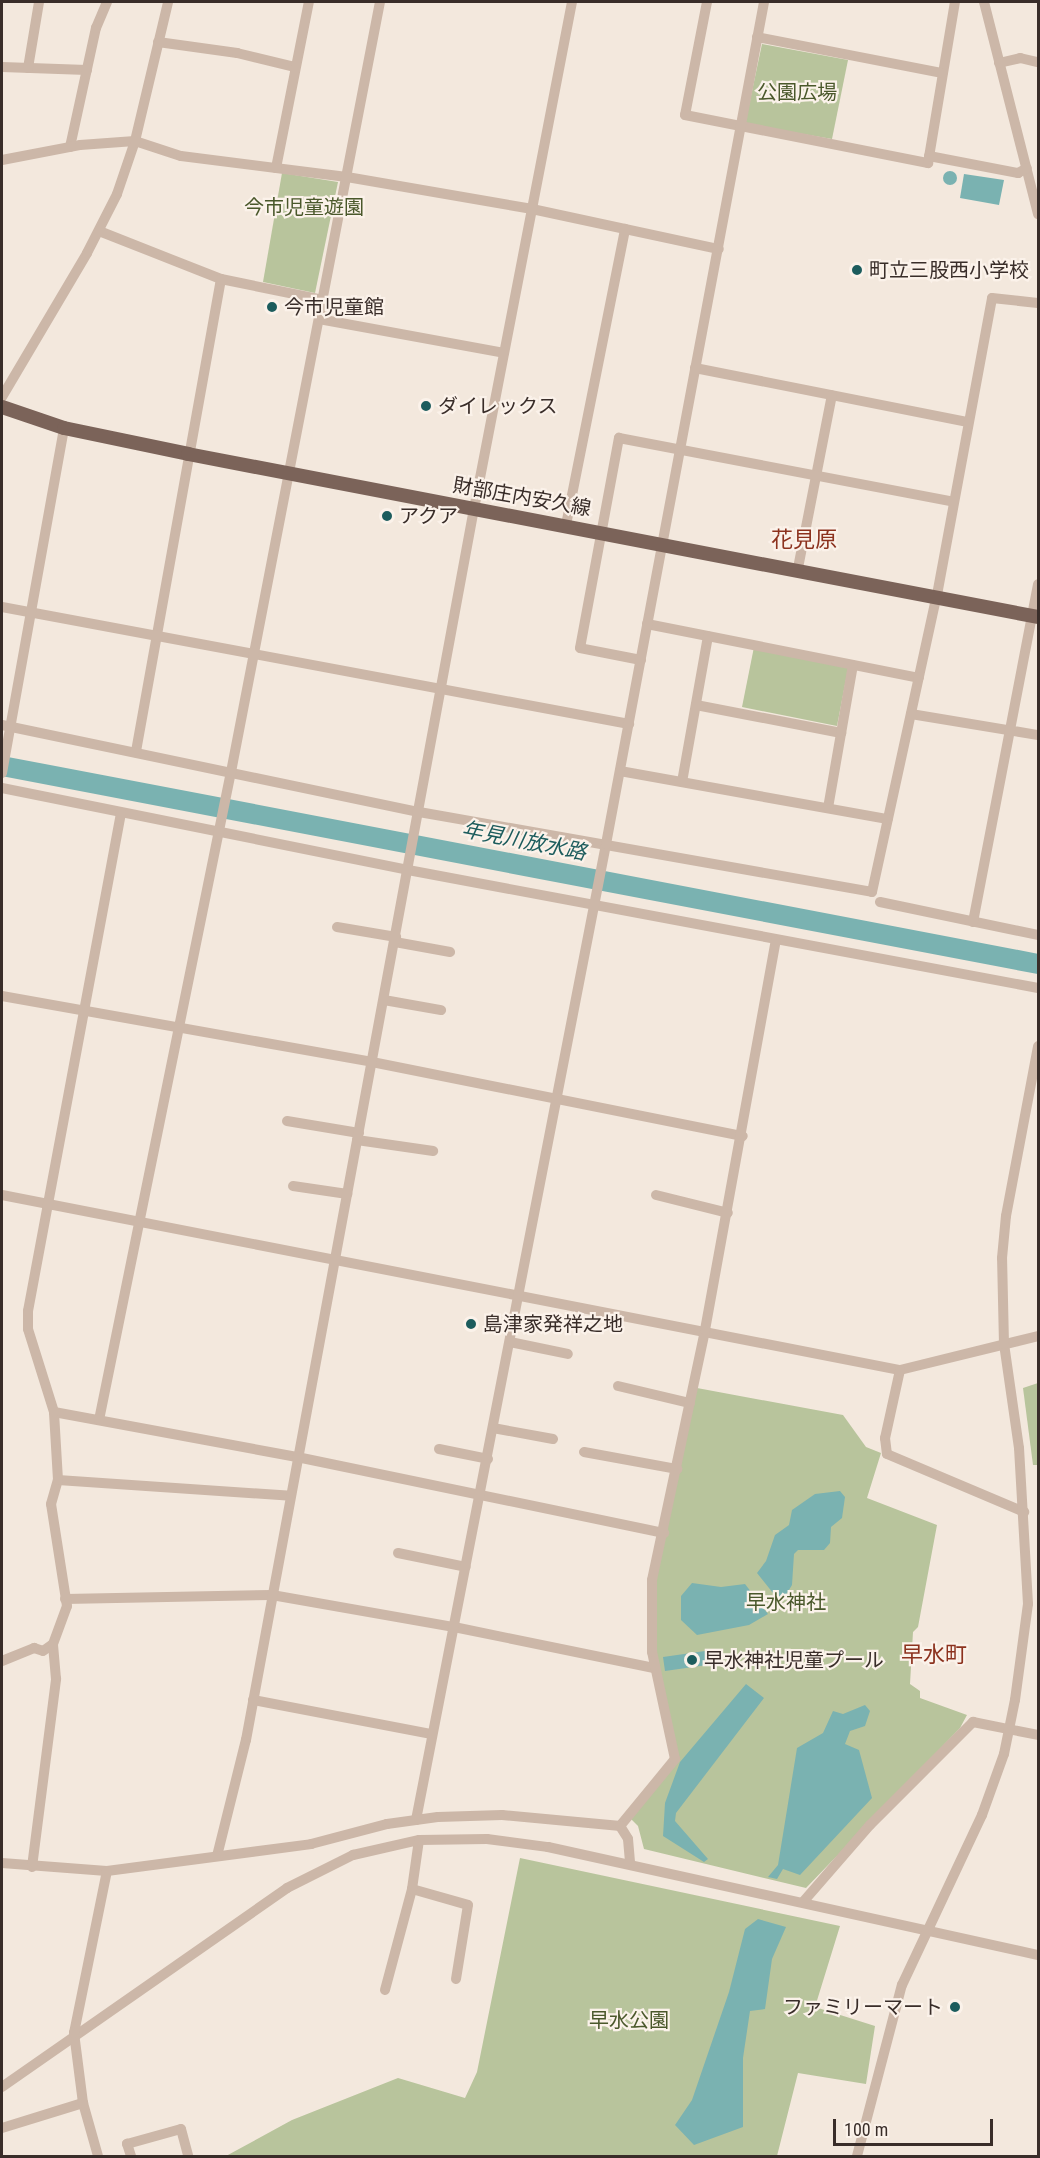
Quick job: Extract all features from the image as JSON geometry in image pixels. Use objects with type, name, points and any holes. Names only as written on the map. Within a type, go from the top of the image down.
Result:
[{"type":"main road","name":"財部庄内安久線","points":[[2,407],[64,428],[188,454],[289,471],[474,509],[663,542],[1035,616]]},
{"type":"street","points":[[28,68],[39,2]]},
{"type":"street","points":[[70,147],[96,28],[107,2]]},
{"type":"street","points":[[2,397],[99,231],[117,194],[135,141],[168,2]]},
{"type":"street","points":[[276,168],[309,2]]},
{"type":"street","points":[[99,1420],[230,777],[380,2]]},
{"type":"street","points":[[218,1856],[254,1700],[297,1457],[417,825],[474,509],[572,2]]},
{"type":"street","points":[[707,2],[685,115],[740,128],[928,163],[955,2]]},
{"type":"street","points":[[416,1820],[488,1459],[629,724],[764,2]]},
{"type":"street","points":[[984,2],[1038,214]]},
{"type":"street","points":[[757,37],[943,73]]},
{"type":"street","points":[[158,42],[198,50],[237,53],[295,67]]},
{"type":"street","points":[[999,63],[1020,58],[1038,62]]},
{"type":"street","points":[[2,67],[87,70]]},
{"type":"street","points":[[2,160],[70,147],[135,141],[181,156],[347,177],[532,209],[719,249]]},
{"type":"street","points":[[929,156],[1018,173],[1027,168]]},
{"type":"street","points":[[566,525],[625,229]]},
{"type":"street","points":[[99,231],[221,279],[323,300]]},
{"type":"street","points":[[136,752],[221,279]]},
{"type":"street","points":[[6,725],[136,752],[230,777],[872,892],[937,595],[967,422],[992,298],[1038,303]]},
{"type":"street","points":[[319,319],[504,353]]},
{"type":"street","points":[[695,368],[967,422]]},
{"type":"street","points":[[798,568],[832,395]]},
{"type":"street","points":[[2,773],[6,750],[6,725],[31,611],[64,428]]},
{"type":"street","points":[[641,660],[580,648],[619,438],[953,502]]},
{"type":"street","points":[[974,922],[1010,731],[1033,635],[1038,589]]},
{"type":"street","points":[[2,607],[629,724]]},
{"type":"street","points":[[647,624],[919,678]]},
{"type":"street","points":[[682,782],[708,636]]},
{"type":"street","points":[[828,808],[853,665]]},
{"type":"street","points":[[696,705],[841,733]]},
{"type":"street","points":[[911,714],[1038,735]]},
{"type":"street","points":[[620,771],[888,819]]},
{"type":"street","points":[[2,788],[121,813],[218,829],[408,870],[776,941],[1038,988]]},
{"type":"street","points":[[32,1867],[56,1679],[54,1644],[67,1606],[51,1504],[58,1480],[54,1412],[28,1329],[48,1204],[121,813]]},
{"type":"street","points":[[880,902],[1038,935]]},
{"type":"street","points":[[337,927],[450,952]]},
{"type":"street","points":[[620,1826],[675,1759],[654,1668],[649,1604],[728,1213],[776,941]]},
{"type":"street","points":[[2,996],[372,1062],[742,1136]]},
{"type":"street","points":[[384,1000],[441,1010]]},
{"type":"street","points":[[856,2157],[890,2021],[928,1930],[982,1815],[1010,1727],[1028,1604],[1024,1512],[1004,1344],[1002,1258],[1006,1216],[1038,1046]]},
{"type":"street","points":[[287,1121],[433,1151]]},
{"type":"street","points":[[293,1186],[347,1194]]},
{"type":"street","points":[[2,1195],[335,1257],[900,1370],[1038,1336]]},
{"type":"street","points":[[656,1195],[728,1213]]},
{"type":"street","points":[[510,1342],[568,1353]]},
{"type":"street","points":[[900,1370],[885,1438],[887,1454],[1024,1512]]},
{"type":"street","points":[[618,1386],[690,1403]]},
{"type":"street","points":[[54,1412],[297,1457],[480,1498],[664,1533]]},
{"type":"street","points":[[494,1428],[553,1439]]},
{"type":"street","points":[[439,1449],[488,1459]]},
{"type":"street","points":[[584,1452],[677,1469]]},
{"type":"street","points":[[58,1480],[290,1496]]},
{"type":"street","points":[[398,1553],[466,1567]]},
{"type":"street","points":[[65,1599],[272,1594],[454,1626],[654,1668]]},
{"type":"street","points":[[2,1661],[34,1648],[43,1651],[54,1644]]},
{"type":"street","points":[[254,1700],[432,1734]]},
{"type":"street","points":[[803,1902],[870,1825],[967,1726],[979,1721],[1038,1735]]},
{"type":"street","points":[[2,1863],[107,1871],[310,1844],[416,1820],[502,1815],[620,1826]]},
{"type":"street","points":[[620,1826],[628,1839],[630,1864]]},
{"type":"street","points":[[2,2087],[74,2033],[287,1888],[353,1855],[419,1840],[519,1842],[630,1864],[1038,1955]]},
{"type":"street","points":[[385,1990],[412,1889],[419,1840]]},
{"type":"street","points":[[98,2157],[83,2103],[74,2033],[107,1871]]},
{"type":"street","points":[[412,1889],[468,1905],[456,1979]]},
{"type":"street","points":[[2,2128],[83,2103]]},
{"type":"street","points":[[130,2157],[127,2144],[181,2129],[188,2157]]},
{"type":"green space","name":"公園広場","points":[[762,44],[848,60],[832,139],[745,124]]},
{"type":"green space","name":"今市児童遊園","points":[[282,173],[338,182],[315,293],[263,282]]},
{"type":"green space","points":[[754,647],[849,664],[837,726],[742,707]]},
{"type":"green space","points":[[1038,1383],[1038,1465],[1033,1465],[1023,1388]]},
{"type":"green space","name":"早水神社","points":[[697,1388],[843,1415],[866,1447],[881,1453],[867,1498],[937,1525],[918,1627],[913,1632],[910,1684],[920,1691],[920,1698],[967,1715],[960,1728],[806,1888],[644,1849],[638,1826],[630,1818],[674,1765],[654,1650],[657,1569]]},
{"type":"green space","name":"早水公園","points":[[520,1858],[840,1926],[815,2007],[875,2026],[866,2084],[798,2073],[777,2156],[226,2156],[292,2120],[398,2078],[465,2098],[477,2072]]},
{"type":"water","points":[[947,171],[953,171],[957,178],[953,185],[947,185],[943,181],[943,175]]},
{"type":"water","points":[[964,174],[1004,180],[999,205],[960,198]]},
{"type":"water","points":[[840,1491],[845,1497],[842,1518],[831,1527],[830,1543],[824,1550],[798,1550],[794,1554],[792,1585],[781,1603],[757,1573],[766,1561],[775,1535],[789,1525],[792,1510],[815,1494]]},
{"type":"water","points":[[692,1583],[721,1587],[745,1584],[768,1614],[749,1625],[697,1635],[681,1620],[681,1596]]},
{"type":"water","name":"早水神社児童プール","points":[[719,1649],[721,1663],[665,1671],[663,1657]]},
{"type":"water","points":[[746,1684],[764,1698],[676,1813],[675,1821],[708,1859],[704,1862],[663,1836],[665,1803],[680,1762]]},
{"type":"water","points":[[865,1705],[870,1711],[865,1726],[850,1731],[845,1744],[859,1750],[872,1798],[800,1875],[783,1869],[777,1879],[768,1877],[778,1865],[797,1748],[823,1733],[833,1711],[843,1714]]},
{"type":"water","points":[[758,1919],[786,1927],[772,1959],[765,2009],[750,2011],[743,2058],[743,2127],[694,2145],[675,2125],[692,2100],[729,1992],[745,1929]]},
{"type":"waterway","name":"年見川放水路","points":[[2,766],[1038,964]]},
{"type":"place","name":"町立三股西小学校","points":[[857,270]]},
{"type":"place","name":"今市児童館","points":[[272,307]]},
{"type":"place","name":"ダイレックス","points":[[426,406]]},
{"type":"place","name":"アクア","points":[[387,516]]},
{"type":"place","name":"島津家発祥之地","points":[[471,1324]]},
{"type":"place","name":"早水神社児童プール","points":[[692,1660]]},
{"type":"place","name":"ファミリーマート","points":[[955,2007]]},
{"type":"district","name":"花見原","points":[[804,540]]},
{"type":"district","name":"早水町","points":[[934,1655]]}]
